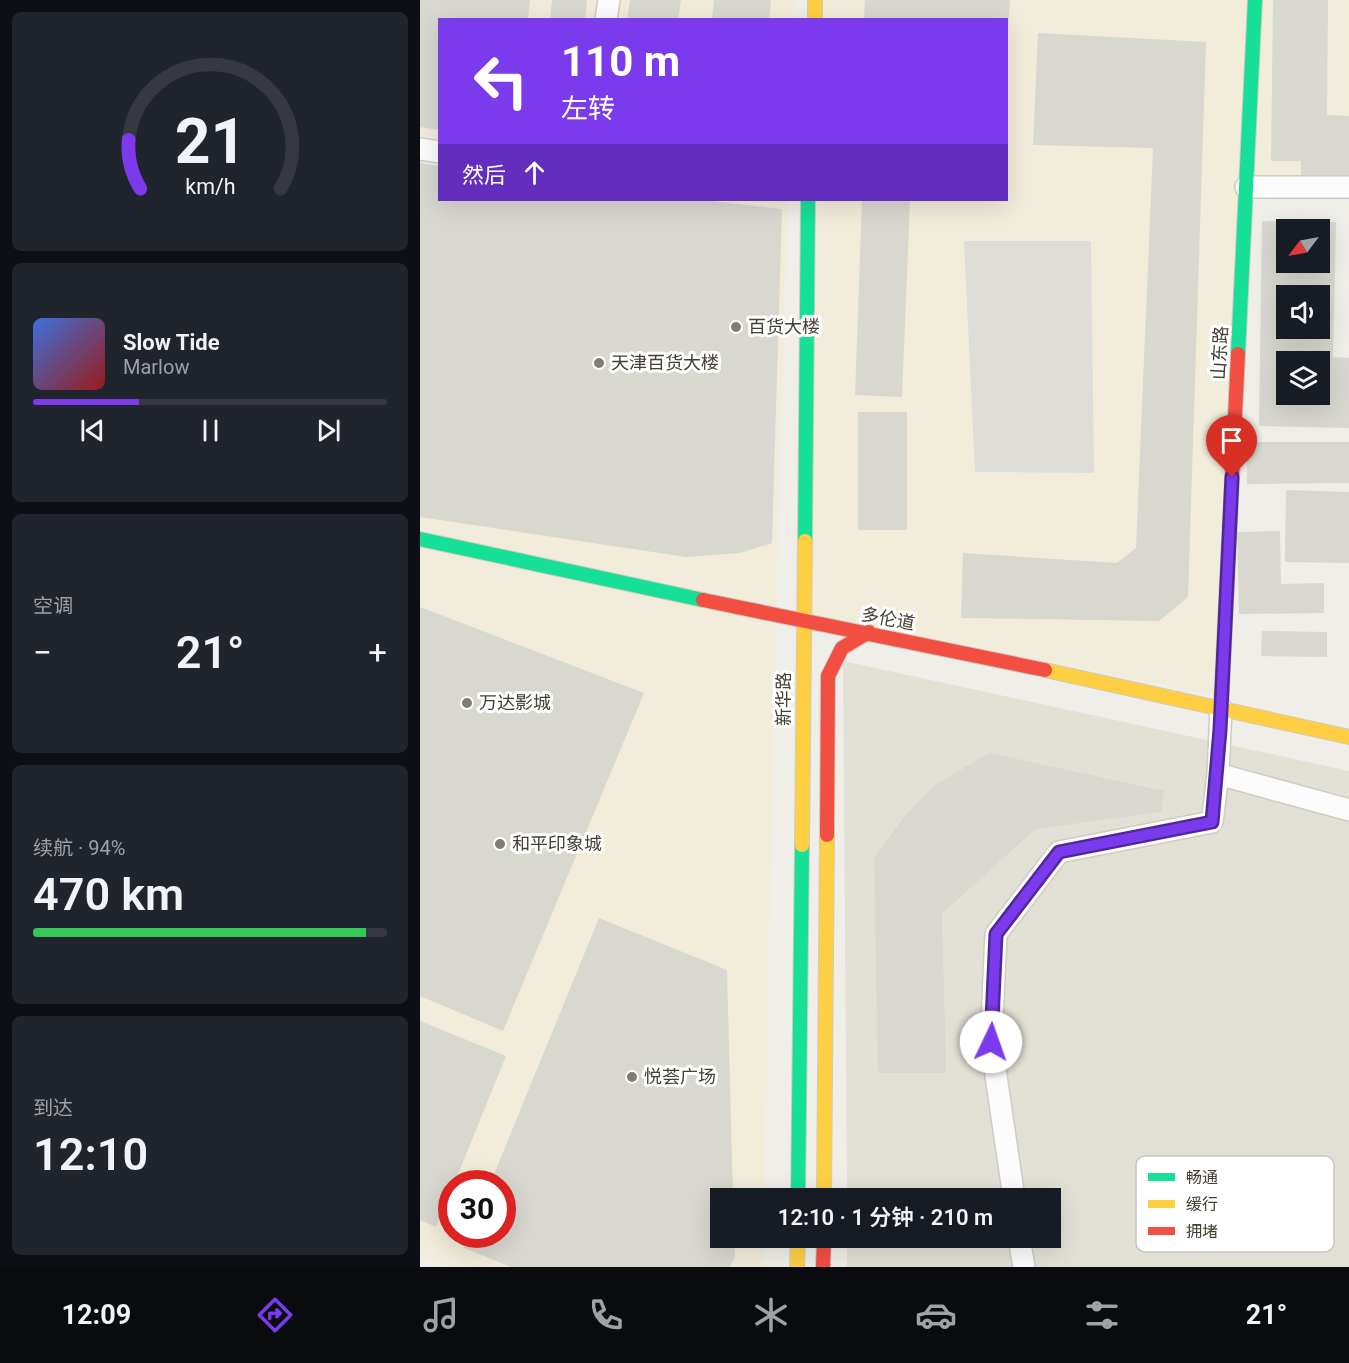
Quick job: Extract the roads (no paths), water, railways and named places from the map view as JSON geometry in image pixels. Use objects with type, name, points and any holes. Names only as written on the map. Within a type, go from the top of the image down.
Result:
[{"type":"street","points":[[606,18],[609,0]]},
{"type":"street","points":[[815,0],[815,18]]},
{"type":"street","name":"山东路","points":[[1221,708],[1255,0]]},
{"type":"street","points":[[420,149],[438,152]]},
{"type":"street","points":[[1246,187],[1349,187]]},
{"type":"street","name":"新华路","points":[[798,1188],[808,201]]},
{"type":"street","name":"多伦道","points":[[420,539],[1349,737]]},
{"type":"street","points":[[824,1188],[828,676],[833,659],[842,646],[869,633]]},
{"type":"street","points":[[1013,1188],[991,1042],[996,934],[1059,852],[1212,822],[1218,774],[1221,708]]},
{"type":"street","points":[[1218,774],[1349,810]]},
{"type":"street","points":[[797,1267],[798,1248]]},
{"type":"street","points":[[823,1267],[824,1248]]},
{"type":"street","points":[[1021,1248],[1024,1267]]},
{"type":"place","name":"百货大楼","points":[[736,327]]},
{"type":"place","name":"天津百货大楼","points":[[599,363]]},
{"type":"place","name":"万达影城","points":[[467,703]]},
{"type":"place","name":"和平印象城","points":[[500,844]]},
{"type":"place","name":"悦荟广场","points":[[632,1077]]}]
